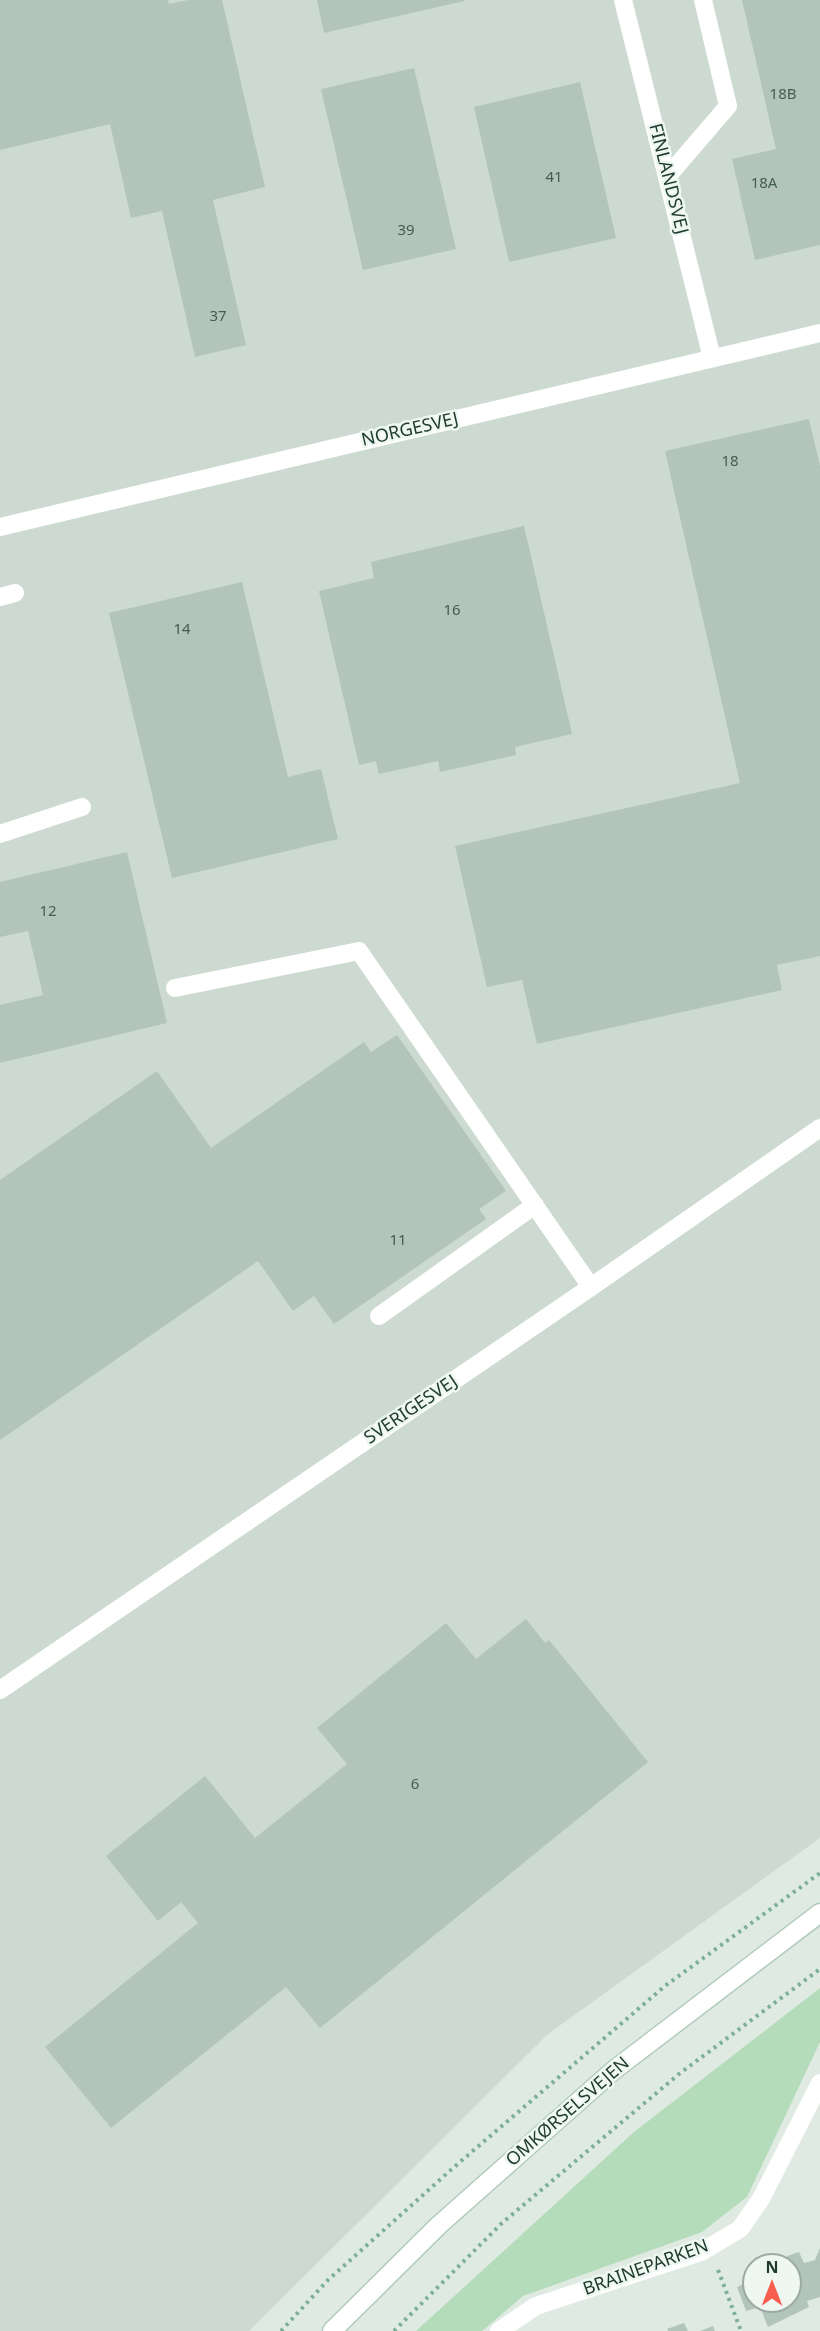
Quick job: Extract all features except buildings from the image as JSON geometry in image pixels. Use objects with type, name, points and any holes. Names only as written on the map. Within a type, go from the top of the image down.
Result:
[{"type":"street","name":"FINLANDSVEJ","points":[[623,0],[712,358]]},
{"type":"street","points":[[668,177],[728,106],[703,0]]},
{"type":"street","name":"NORGESVEJ","points":[[0,527],[820,333]]},
{"type":"street","points":[[0,834],[82,807]]},
{"type":"street","points":[[175,988],[359,951],[591,1287]]},
{"type":"street","name":"SVERIGESVEJ","points":[[0,1690],[820,1128]]},
{"type":"street","points":[[379,1316],[535,1205]]},
{"type":"street","name":"OMKØRSELSVEJEN","points":[[332,2331],[439,2225],[614,2070],[820,1913]]},
{"type":"street","name":"BRAINEPARKEN","points":[[499,2331],[536,2306],[701,2252],[740,2229],[761,2199],[820,2083]]},
{"type":"path","points":[[394,2331],[502,2223],[679,2074],[820,1969]]},
{"type":"path","points":[[701,2252],[721,2272],[741,2331]]},
{"type":"shaded area","points":[[0,0],[820,0],[820,1838],[548,2034],[249,2331],[0,2331]]},
{"type":"green space","points":[[820,1988],[820,2042],[747,2197],[702,2232],[523,2296],[482,2331],[416,2331],[634,2132]]}]
